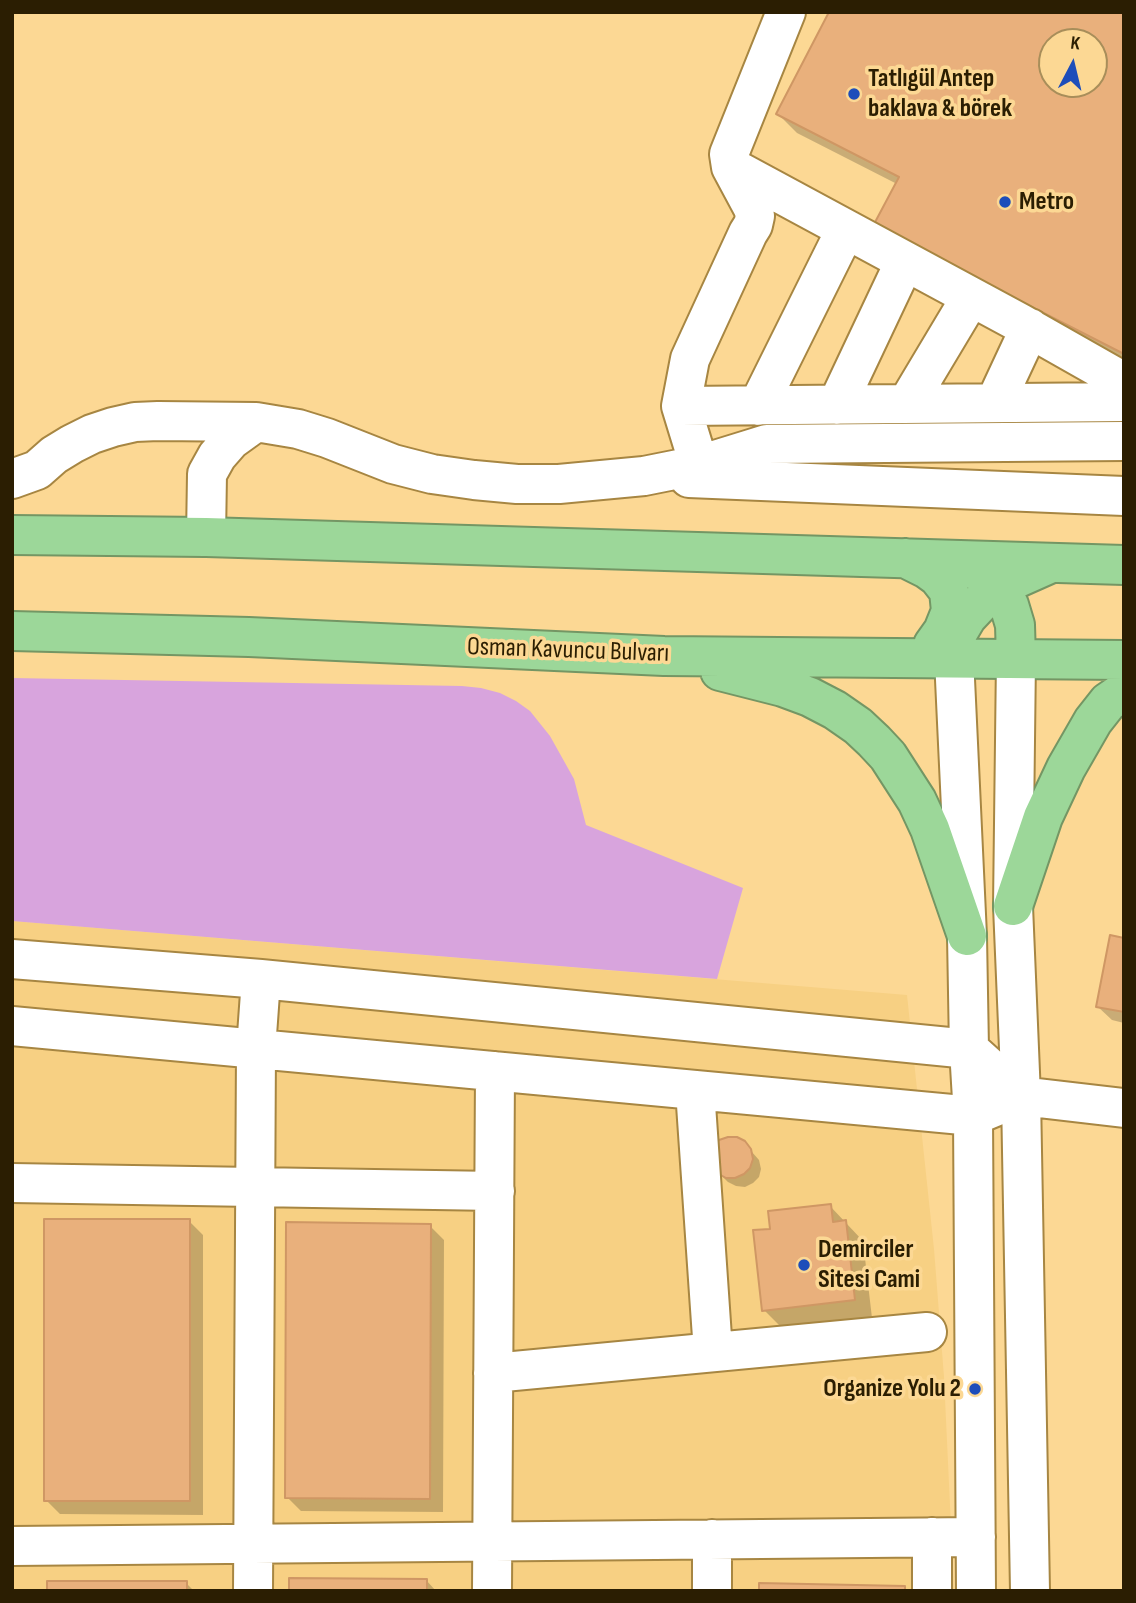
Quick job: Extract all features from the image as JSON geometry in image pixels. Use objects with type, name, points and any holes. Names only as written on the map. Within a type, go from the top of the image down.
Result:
[{"type":"highway","points":[[12,536],[206,537],[1124,565]]},
{"type":"highway","points":[[905,558],[938,576],[949,591],[951,611],[943,631],[931,648],[910,658]]},
{"type":"highway","points":[[966,560],[999,589],[1009,605],[1015,625],[1016,658]]},
{"type":"highway","points":[[954,658],[954,639],[967,617],[984,599],[1011,581],[1052,563]]},
{"type":"highway","name":"Osman Kavuncu Bulvarı","points":[[12,631],[249,637],[664,656],[1124,660]]},
{"type":"highway","points":[[664,656],[783,687],[810,697],[835,710],[870,737],[888,756],[917,801],[930,829],[967,936]]},
{"type":"highway","points":[[1013,906],[1043,817],[1066,768],[1108,702],[1124,691]]},
{"type":"street","points":[[699,465],[681,406],[691,359],[755,216],[731,167],[729,154],[786,12]]},
{"type":"street","points":[[731,167],[1030,328],[1124,382]]},
{"type":"street","points":[[758,406],[846,229]]},
{"type":"street","points":[[837,405],[905,261]]},
{"type":"street","points":[[908,404],[971,297]]},
{"type":"street","points":[[995,403],[1030,328]]},
{"type":"street","points":[[681,406],[1124,402]]},
{"type":"street","points":[[158,421],[187,444],[207,474]]},
{"type":"street","points":[[12,479],[37,470],[63,449],[113,427],[158,421],[256,422],[298,429],[393,464],[432,474],[517,484],[559,484],[644,477],[1124,496]]},
{"type":"street","points":[[206,537],[207,474],[217,456],[231,440],[256,422]]},
{"type":"street","points":[[644,477],[699,465],[767,444],[1124,441]]},
{"type":"street","points":[[954,658],[973,1116],[976,1591]]},
{"type":"street","points":[[1016,658],[1013,906],[1021,1096],[1030,1591]]},
{"type":"street","points":[[12,958],[261,979],[969,1049],[1021,1096]]},
{"type":"street","points":[[253,1591],[256,1049],[261,979]]},
{"type":"street","points":[[12,1026],[973,1116],[1021,1096],[1124,1108]]},
{"type":"street","points":[[492,1591],[495,1071]]},
{"type":"street","points":[[695,1090],[713,1352]]},
{"type":"street","points":[[12,1183],[495,1191]]},
{"type":"street","points":[[493,1373],[927,1332]]},
{"type":"street","points":[[932,1537],[932,1591]]},
{"type":"street","points":[[12,1546],[975,1537]]},
{"type":"street","points":[[712,1539],[712,1591]]},
{"type":"shaded area","points":[[12,678],[462,686],[500,693],[530,711],[550,736],[574,779],[586,825],[743,888],[717,979],[12,921]]},
{"type":"shaded area","points":[[12,921],[907,995],[934,1249],[944,1377],[954,1591],[12,1591]]},
{"type":"building","name":"Metro","points":[[829,12],[1124,12],[1124,354],[873,226],[899,177],[776,114]]},
{"type":"building","points":[[1110,935],[1124,938],[1124,1012],[1096,1007]]},
{"type":"building","points":[[728,1137],[745,1141],[751,1149],[753,1159],[750,1168],[735,1178],[726,1178],[717,1173],[713,1147],[719,1140]]},
{"type":"building","name":"Demirciler Sitesi Cami","points":[[831,1204],[833,1222],[846,1220],[855,1300],[762,1311],[753,1230],[770,1229],[768,1211]]},
{"type":"building","points":[[44,1219],[190,1219],[190,1501],[44,1501]]},
{"type":"building","points":[[286,1222],[431,1224],[430,1499],[285,1498]]},
{"type":"building","points":[[289,1578],[427,1579],[427,1591],[289,1591]]},
{"type":"building","points":[[47,1581],[187,1581],[187,1591],[47,1591]]},
{"type":"building","points":[[759,1583],[905,1586],[905,1591],[759,1591]]},
{"type":"place","name":"Tatlıgül Antep baklava & börek","points":[[854,94]]},
{"type":"place","name":"Metro","points":[[1005,202]]},
{"type":"place","name":"Demirciler Sitesi Cami","points":[[804,1265]]},
{"type":"place","name":"Organize Yolu 2","points":[[975,1389]]}]
